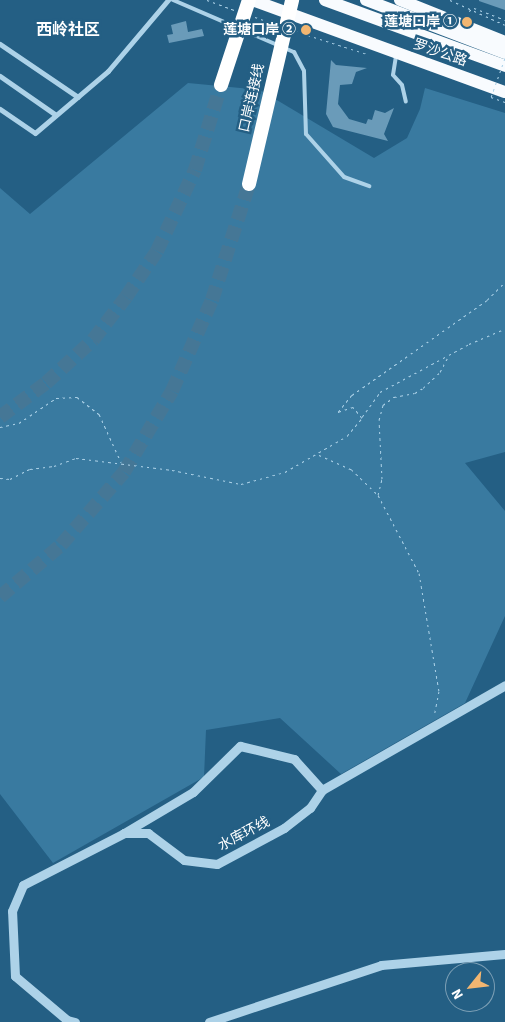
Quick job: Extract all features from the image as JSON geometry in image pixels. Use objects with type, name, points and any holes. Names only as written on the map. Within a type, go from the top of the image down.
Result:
[{"type":"highway","points":[[243,0],[243,15]]},
{"type":"highway","points":[[221,85],[243,15],[251,0]]},
{"type":"highway","name":"罗沙公路","points":[[251,0],[505,92]]},
{"type":"highway","points":[[286,0],[287,19]]},
{"type":"highway","points":[[287,19],[292,0]]},
{"type":"highway","name":"罗沙公路","points":[[325,0],[505,66]]},
{"type":"highway","points":[[366,0],[505,53]]},
{"type":"highway","points":[[400,0],[505,42]]},
{"type":"highway","name":"口岸连接线","points":[[249,184],[287,19]]},
{"type":"street","points":[[0,109],[34,133],[108,71],[168,0]]},
{"type":"street","points":[[0,44],[78,97]]},
{"type":"street","points":[[0,76],[56,116]]},
{"type":"street","name":"水库环线","points":[[75,1022],[67,1020],[15,976],[12,911],[23,885],[124,833],[148,833],[184,860],[217,864],[284,828],[310,808],[322,790],[434,724],[505,685]]},
{"type":"street","points":[[124,833],[193,792],[240,746],[294,759],[322,790]]},
{"type":"street","points":[[215,1022],[381,965],[505,954]]},
{"type":"lane","points":[[174,0],[294,52],[303,64],[306,134],[344,177],[369,186]]},
{"type":"lane","points":[[397,54],[392,66],[393,74],[402,86],[406,102]]},
{"type":"path","points":[[450,0],[469,11],[505,25]]},
{"type":"path","points":[[469,11],[474,8],[505,20]]},
{"type":"path","points":[[505,58],[492,97],[505,102]]},
{"type":"path","points":[[362,418],[353,407],[338,412],[352,396],[487,300],[505,282]]},
{"type":"path","points":[[0,478],[10,479],[30,469],[54,466],[76,458],[122,463],[241,484],[278,474],[318,455],[347,436],[380,392],[505,329]]},
{"type":"path","points":[[378,495],[382,479],[379,420],[383,405],[394,397],[423,388],[440,372],[448,357]]},
{"type":"path","points":[[0,427],[19,423],[56,398],[77,397],[99,414],[122,463]]},
{"type":"path","points":[[318,455],[352,469],[378,495],[405,552],[419,573],[439,691],[434,724]]},
{"type":"shaded area","points":[[188,83],[260,90],[374,158],[407,138],[420,109],[425,88],[505,113],[505,452],[465,463],[505,511],[505,616],[465,703],[341,774],[280,718],[206,730],[204,777],[53,863],[0,794],[0,188],[30,214]]},
{"type":"building","points":[[505,0],[505,10],[479,1]]},
{"type":"building","points":[[186,21],[188,32],[202,29],[204,36],[169,43],[167,35],[173,34],[171,25]]},
{"type":"building","points":[[331,60],[336,65],[367,68],[356,72],[352,84],[340,85],[338,104],[349,119],[366,124],[368,119],[372,120],[375,110],[385,113],[394,108],[384,134],[388,141],[333,127],[326,114]]},
{"type":"tunnel","points":[[0,417],[46,383],[93,340],[126,297],[157,251],[195,170],[221,85]]},
{"type":"tunnel","points":[[0,597],[61,545],[124,472],[172,391],[212,300],[249,184]]},
{"type":"place","name":"莲塘口岸 ①","points":[[467,22]]},
{"type":"place","name":"莲塘口岸 ②","points":[[306,30]]},
{"type":"district","name":"西岭社区","points":[[68,30]]}]
